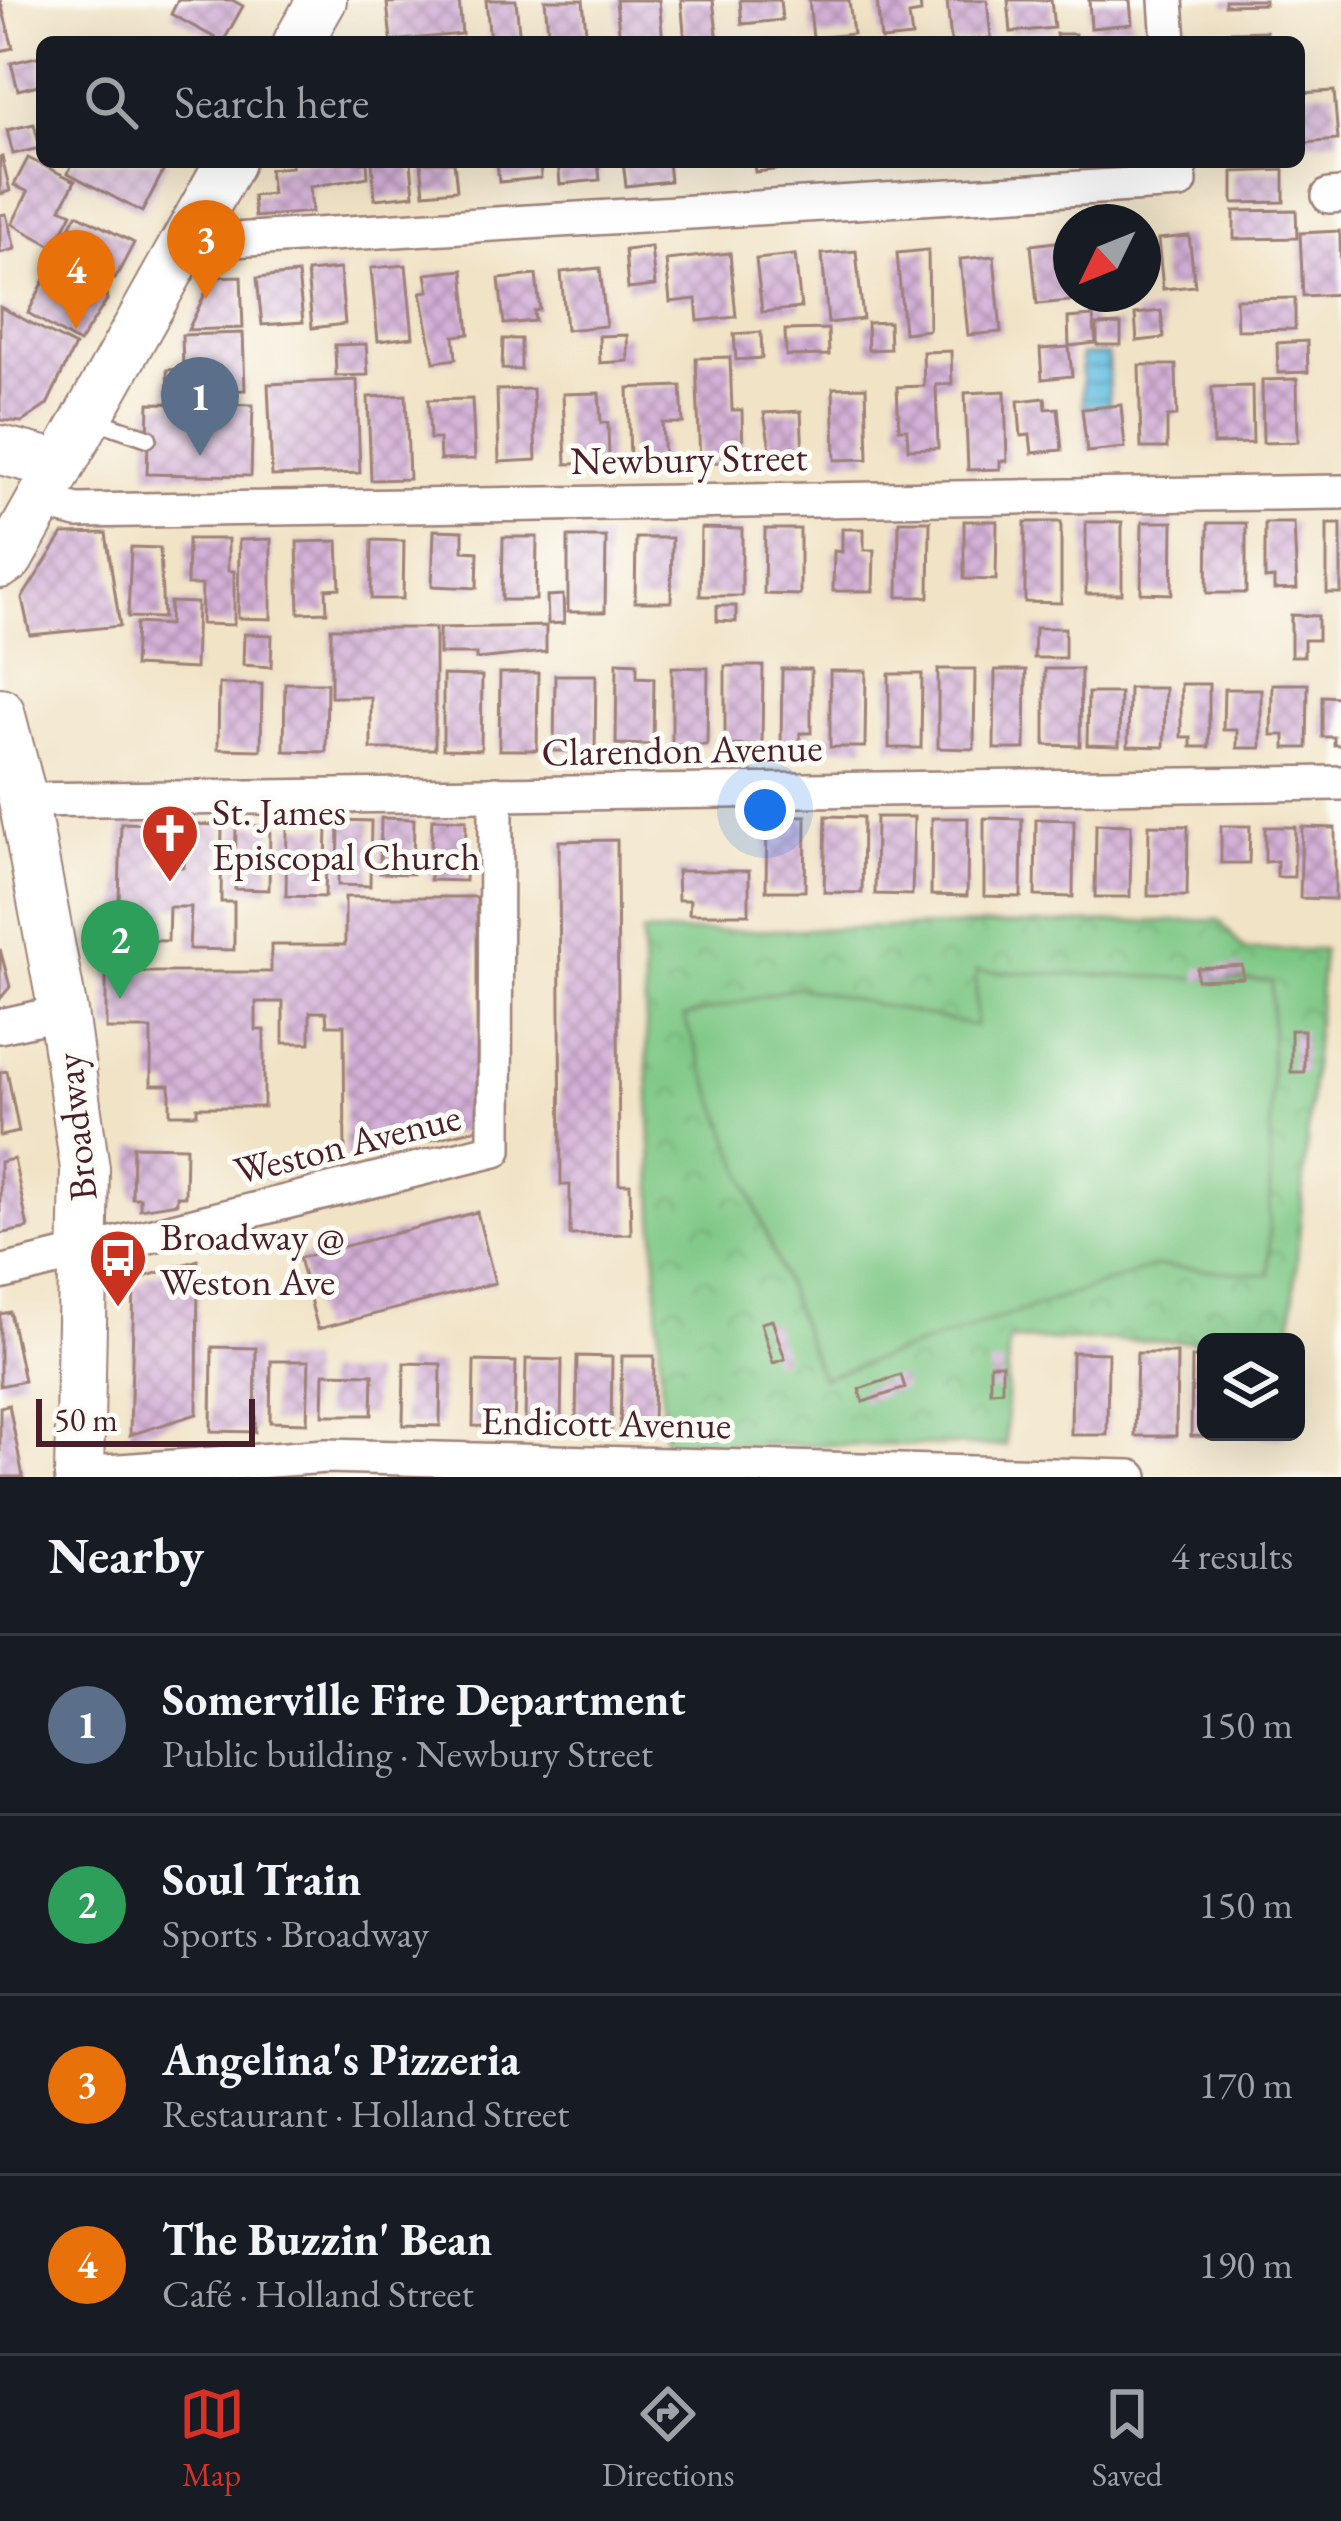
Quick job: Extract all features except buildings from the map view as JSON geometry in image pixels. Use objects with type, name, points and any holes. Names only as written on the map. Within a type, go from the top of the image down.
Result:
[{"type":"main road","points":[[301,36],[322,0]]},
{"type":"main road","points":[[0,564],[9,558],[227,168]]},
{"type":"main road","points":[[0,450],[50,483]]},
{"type":"main road","name":"Broadway","points":[[0,712],[23,800],[63,1012],[85,1169],[79,1476]]},
{"type":"street","points":[[1166,0],[1169,36]]},
{"type":"street","points":[[184,243],[1179,172]]},
{"type":"street","name":"Newbury Street","points":[[50,483],[77,511],[1341,492]]},
{"type":"street","name":"Clarendon Avenue","points":[[23,800],[1341,783]]},
{"type":"street","name":"Weston Avenue","points":[[83,1254],[495,1150],[496,794]]},
{"type":"street","points":[[0,1026],[63,1012]]},
{"type":"street","points":[[0,1273],[83,1254]]},
{"type":"street","name":"Endicott Avenue","points":[[79,1476],[326,1456],[1131,1477]]},
{"type":"lane","points":[[87,418],[148,438]]},
{"type":"green space","points":[[1219,920],[1244,950],[1323,950],[1291,1333],[1197,1333],[1197,1341],[1008,1340],[1006,1446],[664,1444],[642,933]]},
{"type":"green space","points":[[976,971],[1272,981],[1269,1275],[1156,1266],[821,1378],[684,1017],[797,987],[976,1026]]},
{"type":"water","points":[[1081,355],[1108,355],[1109,407],[1083,407]]},
{"type":"place","name":"Angelina's Pizzeria","points":[[206,299]]},
{"type":"place","name":"The Buzzin' Bean","points":[[76,329]]},
{"type":"place","name":"Somerville Fire Department","points":[[200,456]]},
{"type":"place","name":"St. James Episcopal Church","points":[[170,884]]},
{"type":"place","name":"Soul Train","points":[[120,999]]},
{"type":"place","name":"Broadway @ Weston Ave","points":[[118,1309]]}]
